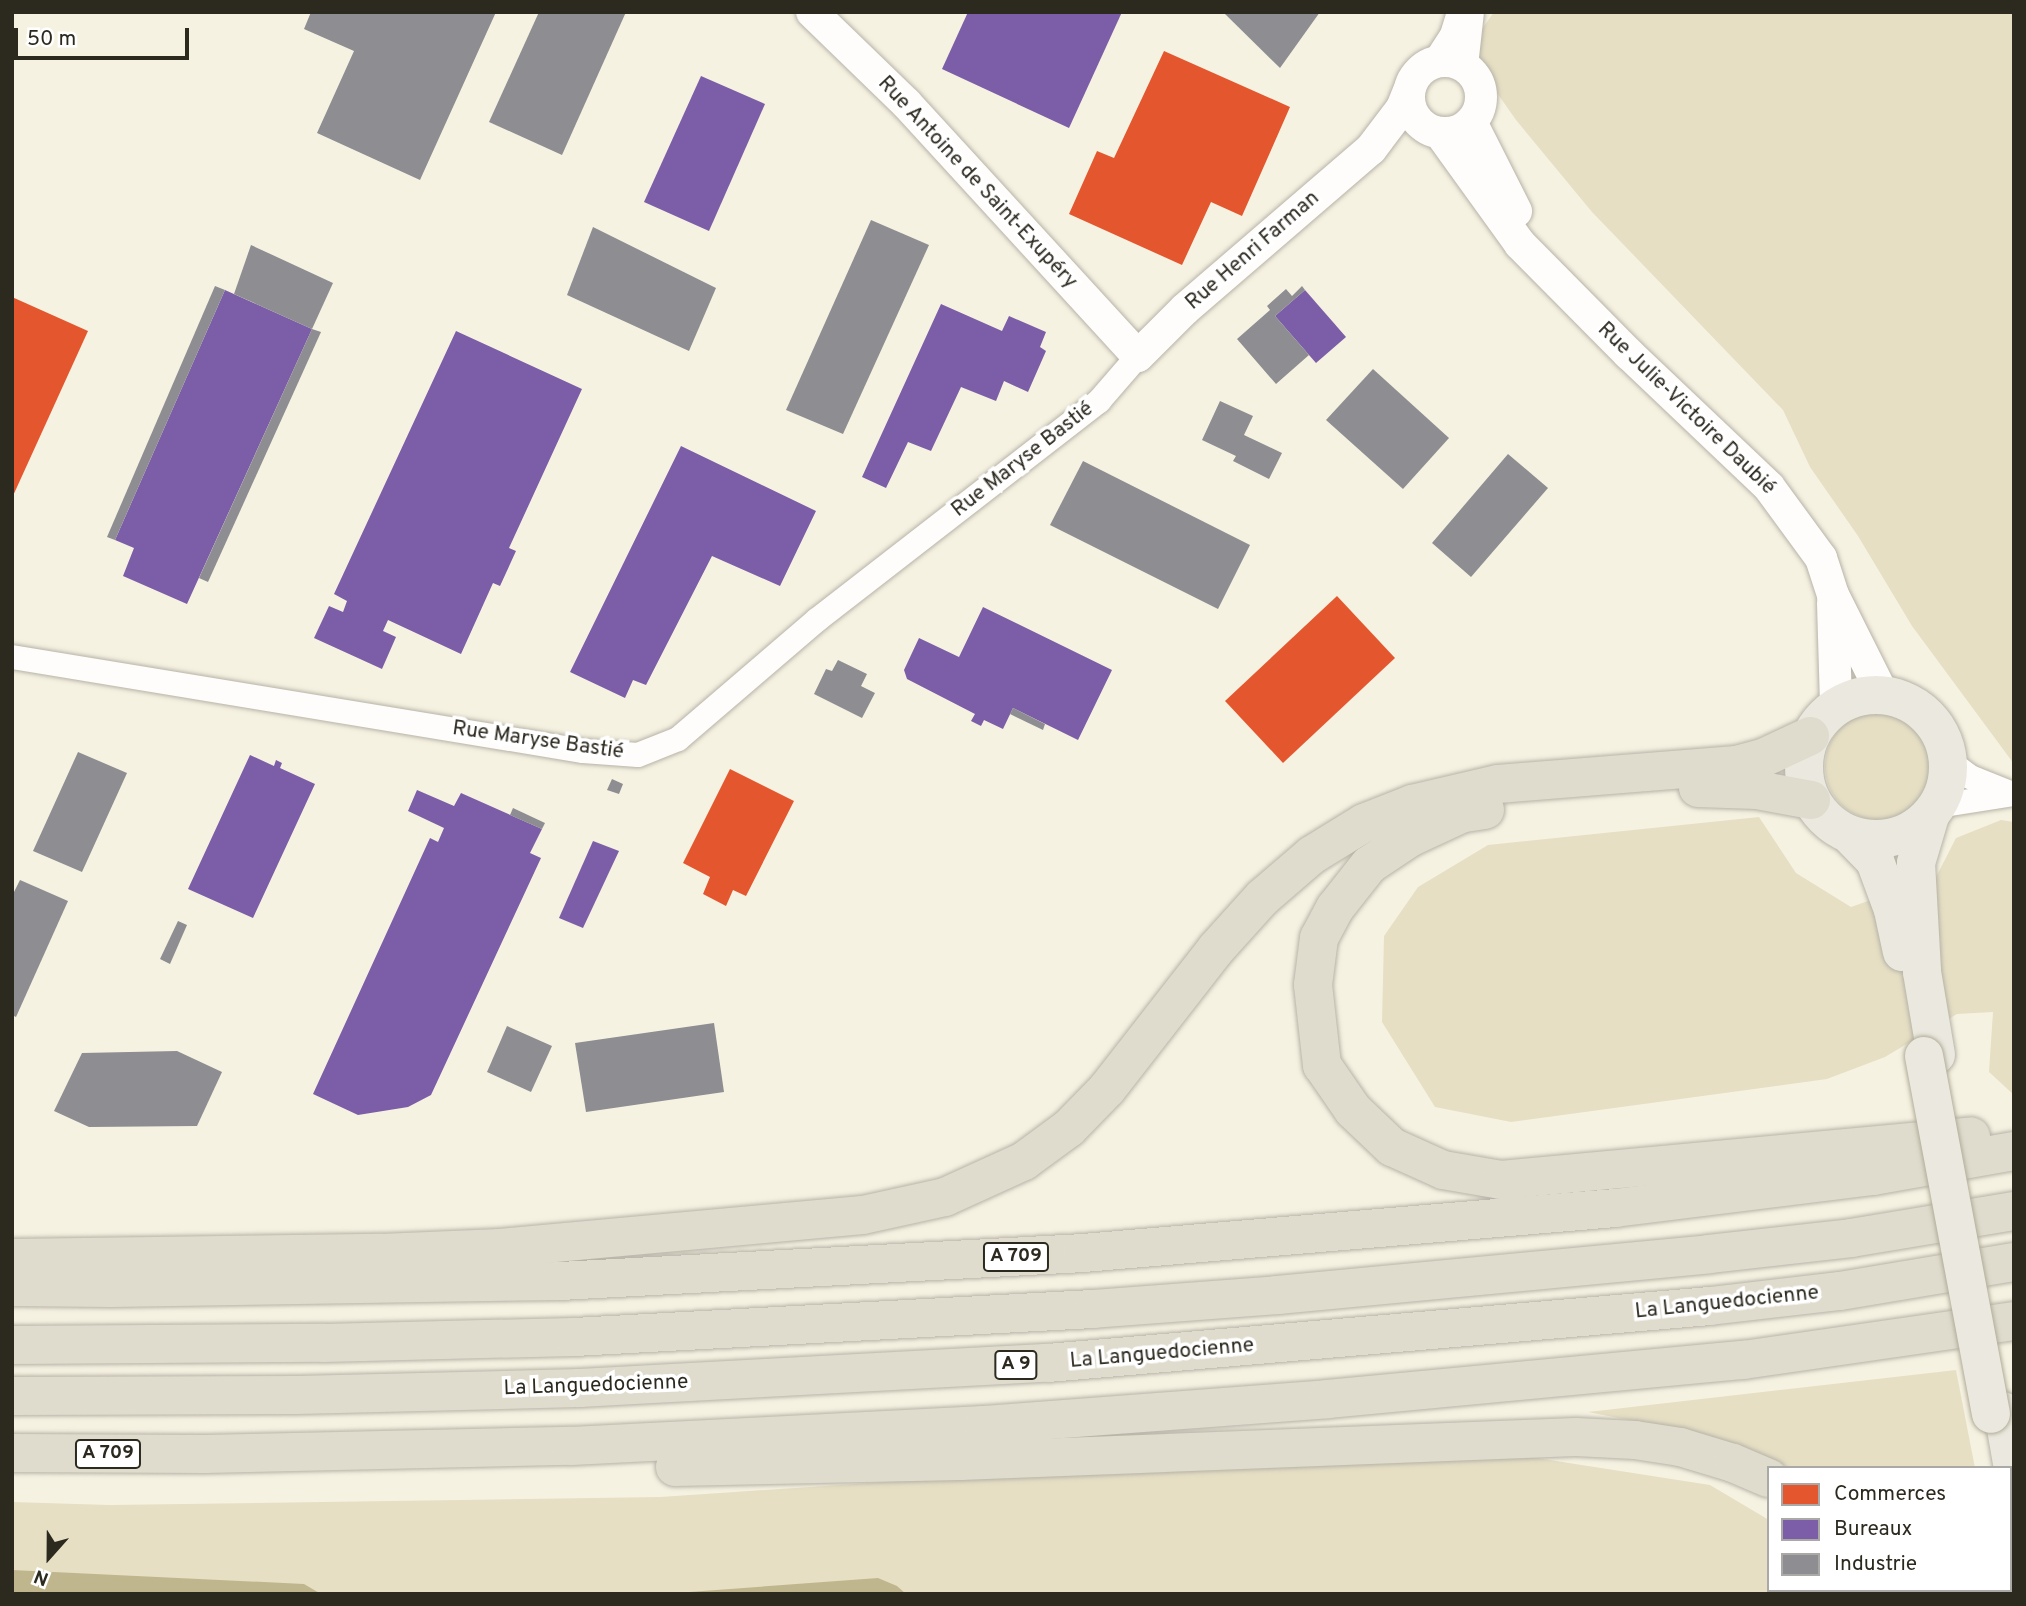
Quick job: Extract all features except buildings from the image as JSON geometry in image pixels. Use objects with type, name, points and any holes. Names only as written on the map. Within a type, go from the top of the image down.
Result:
[{"type":"highway","points":[[12,1258],[464,1250],[836,1218],[935,1200],[997,1176],[1045,1147],[1069,1128],[1107,1088],[1216,949],[1262,898],[1312,855],[1364,823],[1412,804],[1498,784],[1743,764],[1779,752],[1810,736]]},
{"type":"highway","points":[[1811,800],[1732,788],[1556,799],[1463,813],[1411,836],[1369,865],[1335,908],[1319,938],[1313,985],[1315,1022],[1322,1065],[1353,1111],[1392,1147],[1443,1170],[1501,1180],[2014,1132]]},
{"type":"highway","name":"A 709","points":[[12,1287],[560,1281],[1083,1253],[1615,1208],[1872,1176],[2014,1151]]},
{"type":"highway","points":[[12,1345],[324,1343],[573,1337],[1093,1309],[1278,1295],[1709,1254],[1851,1238],[2014,1211]]},
{"type":"highway","name":"La Languedocienne","points":[[12,1396],[298,1395],[580,1388],[1048,1363],[1710,1306],[1840,1291],[2014,1262]]},
{"type":"highway","name":"A 709","points":[[12,1453],[205,1454],[712,1440],[1155,1413],[1743,1360],[2014,1321]]},
{"type":"highway","points":[[205,1454],[443,1467],[602,1468],[854,1464],[1576,1437],[1635,1440],[1680,1447],[1733,1463],[1767,1477]]},
{"type":"main road","points":[[1930,1056],[1916,863],[1934,811],[1948,781],[1949,761],[1942,737],[1928,716],[1908,702],[1884,695],[1859,697],[1836,706],[1810,736],[1804,761],[1804,781],[1811,800],[1834,827],[1850,835],[1872,840],[1893,838],[1913,830],[1934,811]]},
{"type":"main road","points":[[1850,835],[1875,861],[1893,911],[1930,1056],[1997,1413],[2012,1466]]},
{"type":"main road","points":[[1997,1413],[1999,1466]]},
{"type":"street","name":"Rue Antoine de Saint-Exupéry","points":[[812,12],[906,103],[1138,356]]},
{"type":"street","points":[[1435,61],[1452,35],[1459,12]]},
{"type":"street","points":[[1466,66],[1472,12]]},
{"type":"street","points":[[1435,61],[1452,61],[1466,66],[1480,86],[1482,99],[1479,110],[1463,129],[1430,129],[1412,113],[1409,91],[1420,69],[1435,61]]},
{"type":"street","name":"Rue Henri Farman","points":[[1138,356],[1185,309],[1371,149],[1402,108],[1409,91]]},
{"type":"street","name":"Rue Julie-Victoire Daubié","points":[[1471,122],[1544,269]]},
{"type":"street","name":"Rue Henri Farman","points":[[1371,149],[1430,129]]},
{"type":"street","name":"Rue Julie-Victoire Daubié","points":[[1430,129],[1520,244],[1769,486],[1821,558],[1833,595],[1884,695]]},
{"type":"street","name":"Rue Maryse Bastié","points":[[12,657],[583,751],[638,755],[678,739],[817,620],[1099,401],[1138,356]]},
{"type":"street","name":"Rue Julie-Victoire Daubié","points":[[1833,595],[1836,706]]},
{"type":"street","points":[[1949,761],[1970,777],[2014,794]]},
{"type":"street","points":[[1934,811],[2014,794]]},
{"type":"shaded area","points":[[1494,12],[2014,12],[2014,764],[1912,626],[1858,536],[1810,467],[1783,410],[1592,212],[1516,120],[1467,50]]},
{"type":"shaded area","points":[[1879,712],[1900,716],[1917,728],[1929,745],[1933,766],[1929,787],[1917,804],[1900,816],[1879,820],[1858,816],[1841,804],[1829,787],[1825,766],[1829,745],[1841,728],[1858,716]]},
{"type":"shaded area","points":[[1759,817],[1796,873],[1851,907],[1936,877],[1956,838],[2001,820],[2014,822],[2014,1095],[1989,1072],[1993,1012],[1957,1014],[1885,1057],[1827,1079],[1511,1122],[1435,1107],[1382,1022],[1384,936],[1418,887],[1488,845]]},
{"type":"shaded area","points":[[1956,1370],[1975,1466],[1786,1466],[1669,1428],[1588,1412]]},
{"type":"shaded area","points":[[1491,1451],[1710,1485],[1767,1519],[1767,1592],[1866,1594],[12,1594],[12,1502],[110,1505],[660,1497],[1254,1457]]},
{"type":"shaded area","points":[[12,1570],[304,1584],[321,1594],[12,1594]]},
{"type":"shaded area","points":[[878,1578],[897,1586],[906,1594],[662,1594]]}]
